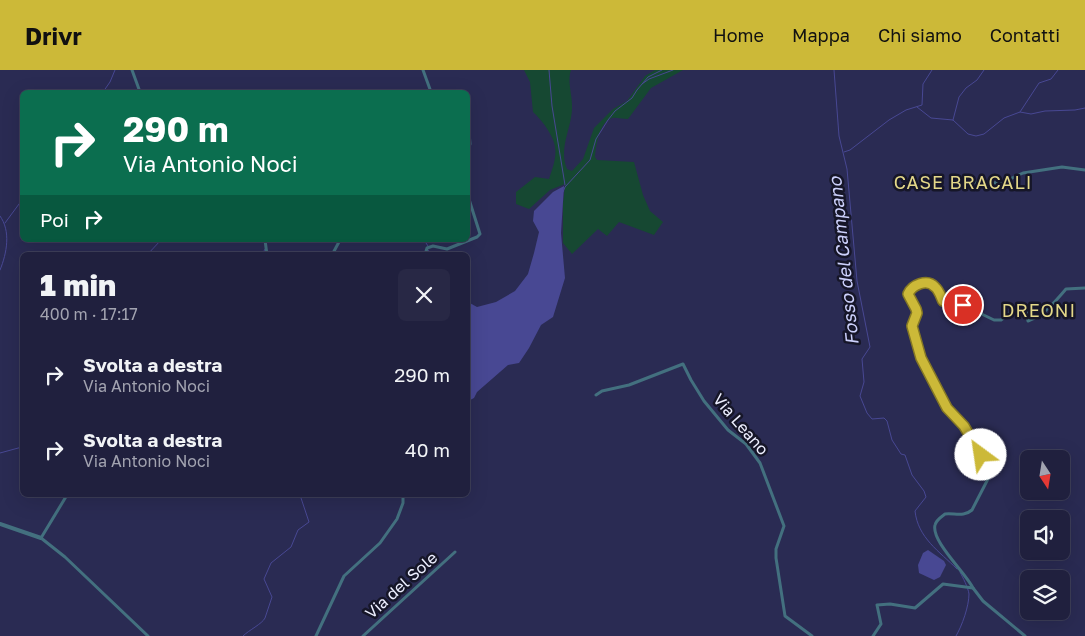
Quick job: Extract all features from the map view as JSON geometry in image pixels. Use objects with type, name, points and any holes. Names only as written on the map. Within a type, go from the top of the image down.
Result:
[{"type":"street","points":[[132,70],[139,90]]},
{"type":"street","points":[[424,70],[430,90]]},
{"type":"street","points":[[952,176],[966,182],[1001,183],[1023,173],[1062,167],[1085,170]]},
{"type":"street","points":[[470,202],[480,234],[470,240]]},
{"type":"street","points":[[426,252],[427,248],[433,246],[447,249],[464,242]]},
{"type":"street","points":[[1025,636],[983,601],[969,579],[938,543],[934,527],[936,522],[945,514],[968,514],[972,510],[990,475],[990,470],[964,426],[947,408],[921,358],[912,326],[917,313],[908,294],[910,289],[921,283],[929,283],[935,286],[943,301],[947,303],[963,305],[994,320],[1001,320],[1012,311],[1026,311],[1028,321],[1037,318],[1046,311],[1066,289],[1085,288]]},
{"type":"street","name":"Via Leano","points":[[596,395],[602,391],[641,381],[683,364],[704,401],[728,430],[746,444],[760,463],[784,526],[776,549],[776,558],[785,616],[812,636]]},
{"type":"street","points":[[41,538],[66,497]]},
{"type":"street","points":[[316,636],[344,576],[380,543],[397,519],[403,503],[403,497]]},
{"type":"street","points":[[0,524],[41,538],[65,557],[148,636]]},
{"type":"street","name":"Via del Sole","points":[[363,636],[455,552]]},
{"type":"street","points":[[873,636],[881,624],[877,605],[890,604],[915,608],[943,584],[973,588]]},
{"type":"green space","points":[[524,70],[571,70],[569,78],[572,113],[564,152],[567,169],[572,171],[583,159],[594,128],[613,109],[627,101],[645,76],[655,70],[683,70],[651,88],[628,119],[612,118],[608,120],[601,129],[596,147],[595,157],[597,160],[634,162],[643,195],[650,211],[663,222],[654,235],[619,222],[607,236],[598,229],[572,254],[563,243],[565,184],[550,190],[529,209],[516,204],[516,192],[535,177],[549,179],[555,155],[554,143],[550,133],[533,112],[530,82]]},
{"type":"shaded area","points":[[564,186],[561,233],[565,278],[553,317],[541,325],[519,363],[508,365],[470,400],[470,303],[477,307],[496,302],[515,291],[528,274],[539,232],[533,221],[534,211],[553,192]]},
{"type":"shaded area","points":[[928,550],[944,561],[946,565],[940,577],[934,580],[919,573],[918,565],[923,553]]},
{"type":"waterway","points":[[104,90],[115,70]]},
{"type":"waterway","points":[[549,70],[552,106],[565,185]]},
{"type":"waterway","points":[[563,192],[565,187],[590,160],[596,139],[615,111],[632,98],[648,77],[662,70]]},
{"type":"waterway","points":[[642,84],[649,79],[673,70]]},
{"type":"waterway","name":"Fosso del Campano","points":[[834,70],[839,136],[847,169],[857,281],[870,347],[862,359],[864,382],[860,396],[867,413],[872,419],[884,418],[887,421],[892,440],[901,454],[905,455],[912,475],[924,491],[926,497],[915,511],[920,529],[930,543],[957,569]]},
{"type":"waterway","points":[[844,152],[850,150],[889,120],[906,110],[922,105],[923,84],[932,70]]},
{"type":"waterway","points":[[953,120],[959,97],[966,88],[977,80],[984,70]]},
{"type":"waterway","points":[[1020,112],[1039,83],[1051,79],[1058,70]]},
{"type":"waterway","points":[[917,107],[931,118],[953,120],[968,134],[976,136],[984,134],[1004,118],[1020,112],[1031,114],[1085,108]]},
{"type":"waterway","points":[[5,223],[20,203]]},
{"type":"waterway","points":[[0,216],[7,235],[0,270]]},
{"type":"waterway","points":[[150,252],[159,242]]},
{"type":"waterway","points":[[425,242],[428,246]]},
{"type":"waterway","points":[[0,453],[20,448]]},
{"type":"waterway","points":[[243,636],[265,618],[272,597],[264,579],[271,563],[291,547],[298,530],[309,522],[301,497]]},
{"type":"waterway","name":"Fosso del Campano","points":[[956,636],[965,616],[969,594],[960,572]]},
{"type":"district","name":"CASE BRACALI","points":[[963,183]]},
{"type":"district","name":"DREONI","points":[[1039,311]]},
{"type":"route","points":[[963,305],[943,301],[935,286],[929,283],[921,283],[910,289],[908,294],[917,313],[912,326],[921,358],[947,408],[964,426],[981,455]]}]
